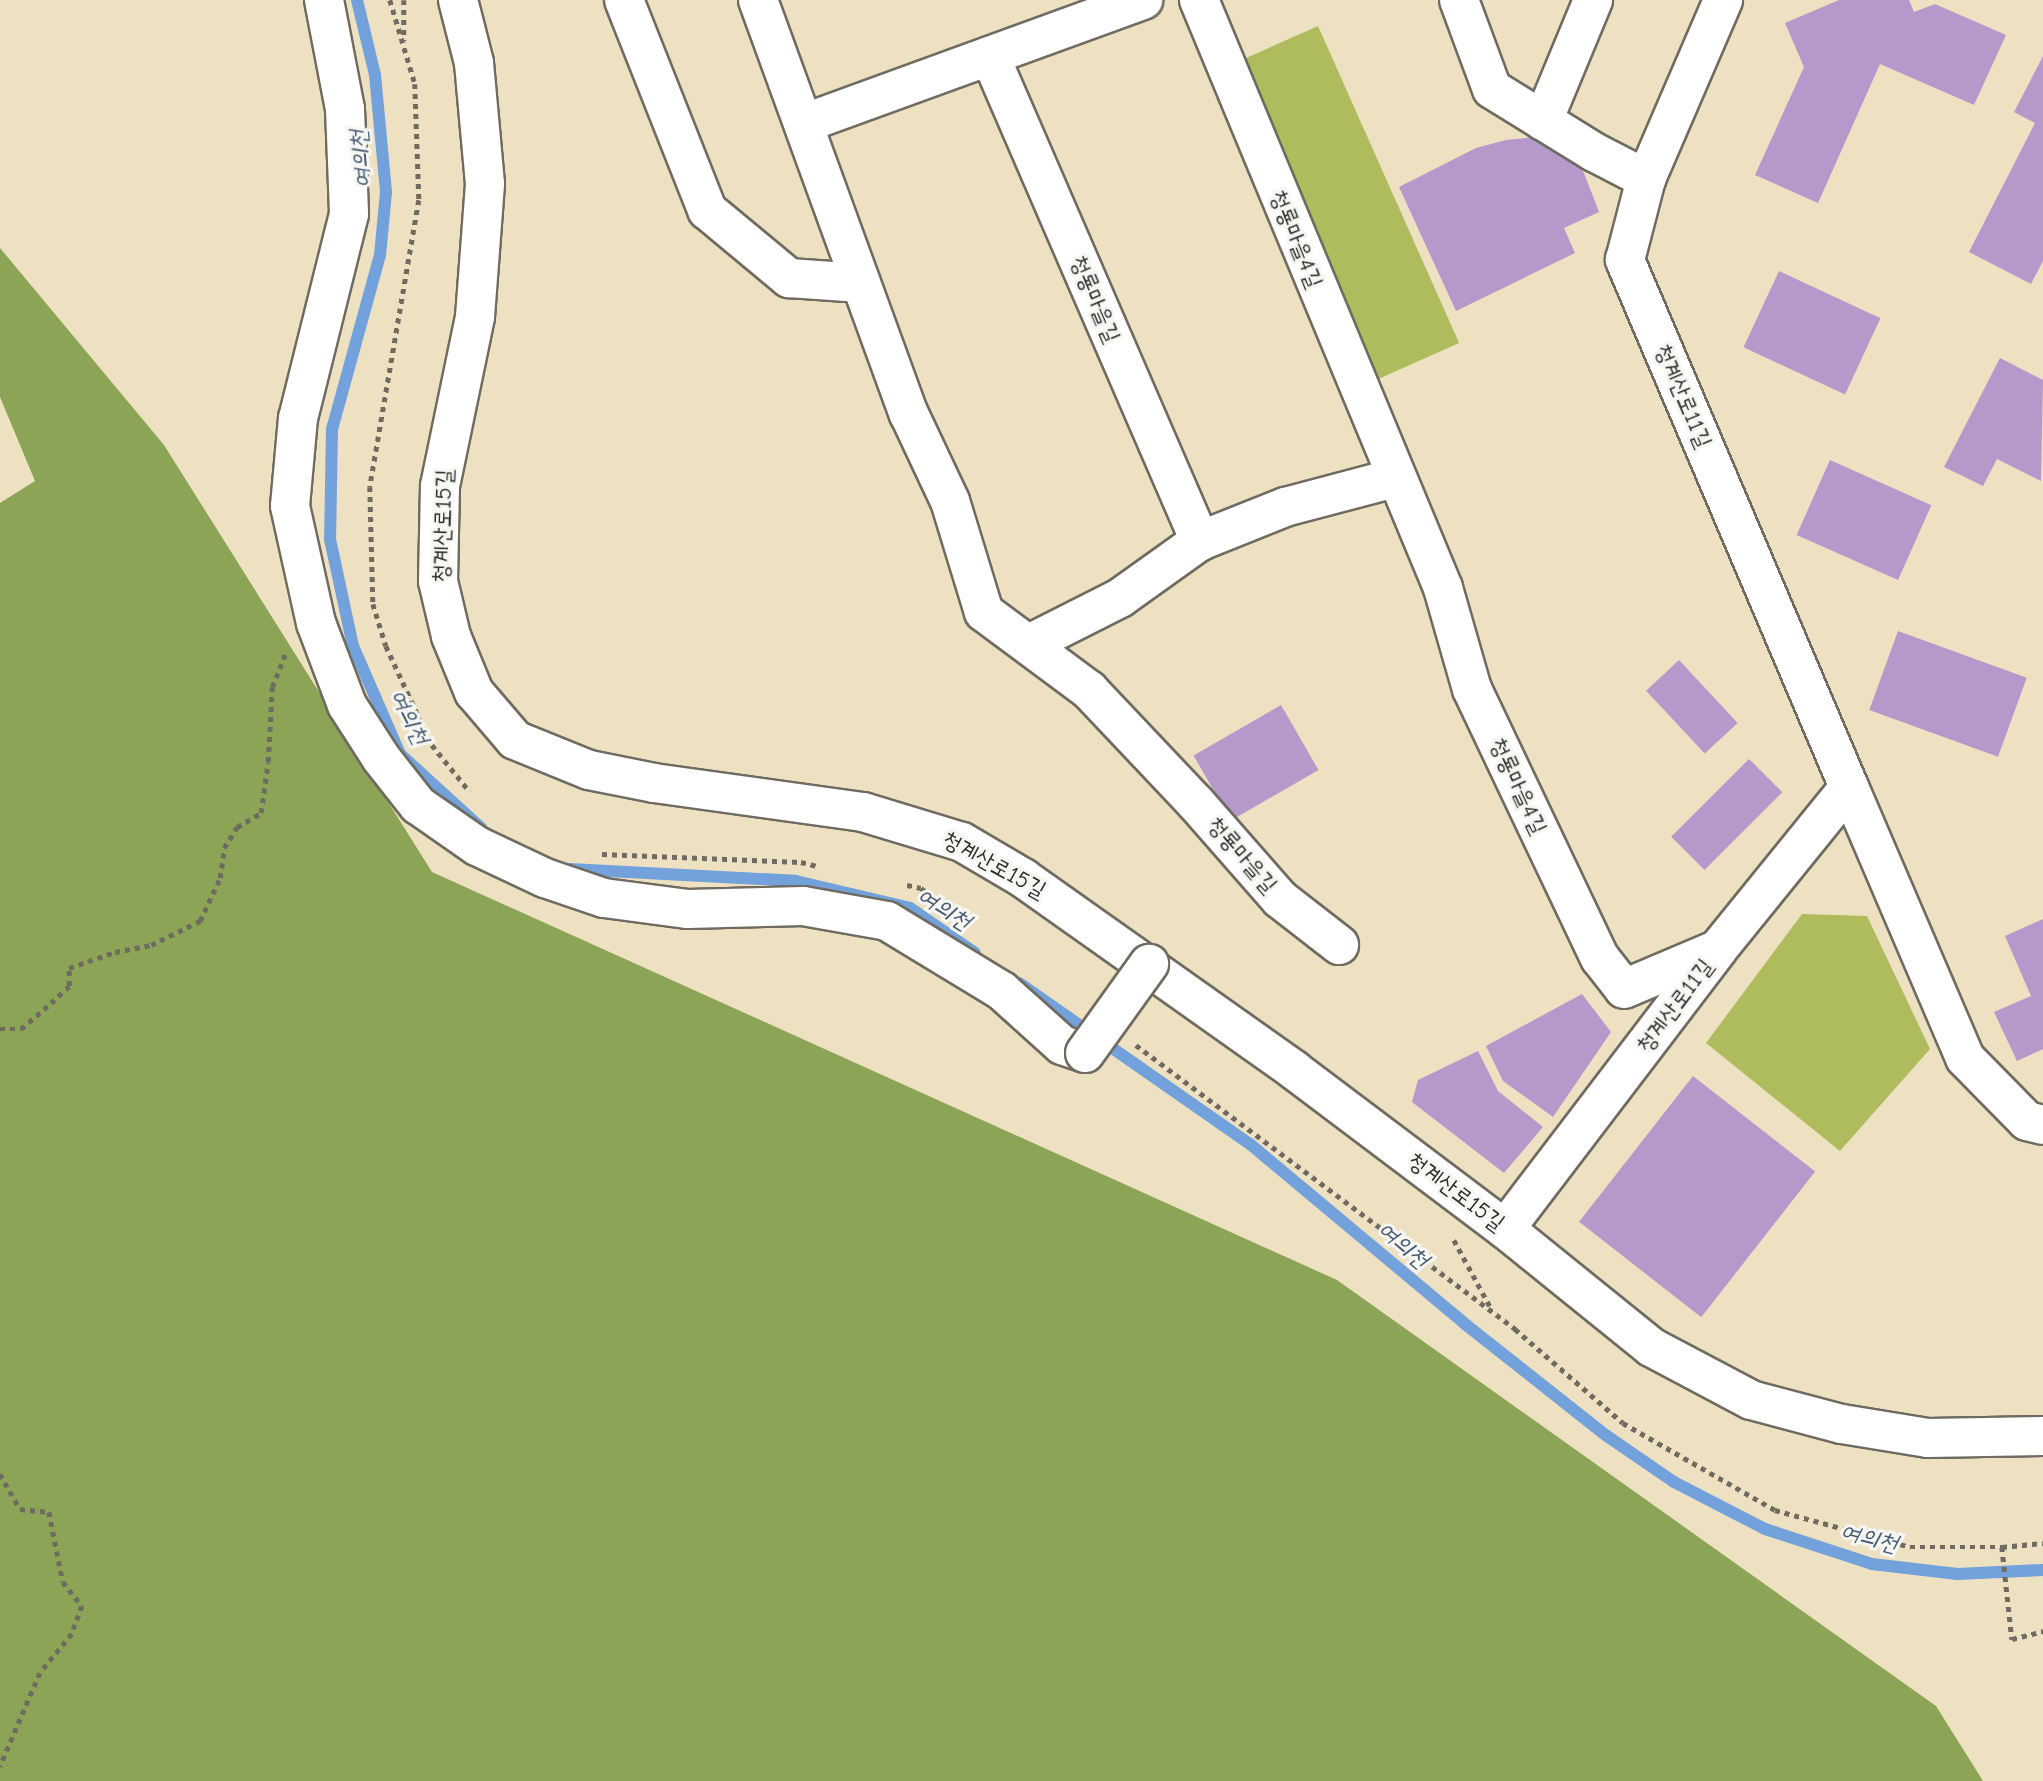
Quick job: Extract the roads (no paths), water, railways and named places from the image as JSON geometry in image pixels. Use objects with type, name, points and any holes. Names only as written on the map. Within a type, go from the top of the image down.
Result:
[{"type":"street","points":[[324,0],[345,109],[349,214],[298,418],[290,506],[316,623],[347,705],[381,758],[418,805],[477,846],[545,878],[604,898],[688,909],[803,905],[887,921],[1002,991],[1062,1045],[1085,1053],[1149,964]]},
{"type":"street","name":"청계산로15길","points":[[458,0],[474,63],[485,184],[475,317],[440,486],[438,581],[451,636],[474,692],[515,740],[589,770],[654,783],[863,813],[915,825],[962,842],[1023,878],[1149,964],[1505,1229],[1651,1347],[1751,1400],[1842,1424],[1928,1438],[2043,1436]]},
{"type":"street","points":[[624,0],[707,210],[789,278],[861,284]]},
{"type":"street","name":"청룡마을길","points":[[758,0],[909,414],[950,501],[984,612],[1089,690],[1195,802],[1280,899],[1339,945]]},
{"type":"street","points":[[805,123],[1143,0]]},
{"type":"street","name":"청룡마을4길","points":[[1199,0],[1395,478],[1443,588],[1472,689],[1600,958],[1624,989],[1718,949]]},
{"type":"street","points":[[1459,0],[1492,89],[1594,152],[1646,179]]},
{"type":"street","points":[[1543,121],[1593,0]]},
{"type":"street","name":"청계산로11길","points":[[1723,0],[1646,179],[1625,260],[1965,1058],[2027,1121],[2043,1125]]},
{"type":"street","name":"청룡마을길","points":[[990,56],[1199,541]]},
{"type":"street","points":[[1029,644],[1120,598],[1199,541],[1285,507],[1395,478]]},
{"type":"street","name":"청계산로11길","points":[[1505,1229],[1718,949],[1849,788]]},
{"type":"waterway","name":"여의천","points":[[357,0],[375,75],[386,192],[380,255],[332,429],[330,539],[353,646],[400,754],[481,828]]},
{"type":"waterway","name":"여의천","points":[[570,869],[796,881],[910,908],[975,953]]},
{"type":"waterway","name":"여의천","points":[[1019,983],[1250,1144],[1465,1324],[1607,1436],[1674,1482],[1765,1529],[1872,1564],[1957,1574],[2043,1570]]}]
